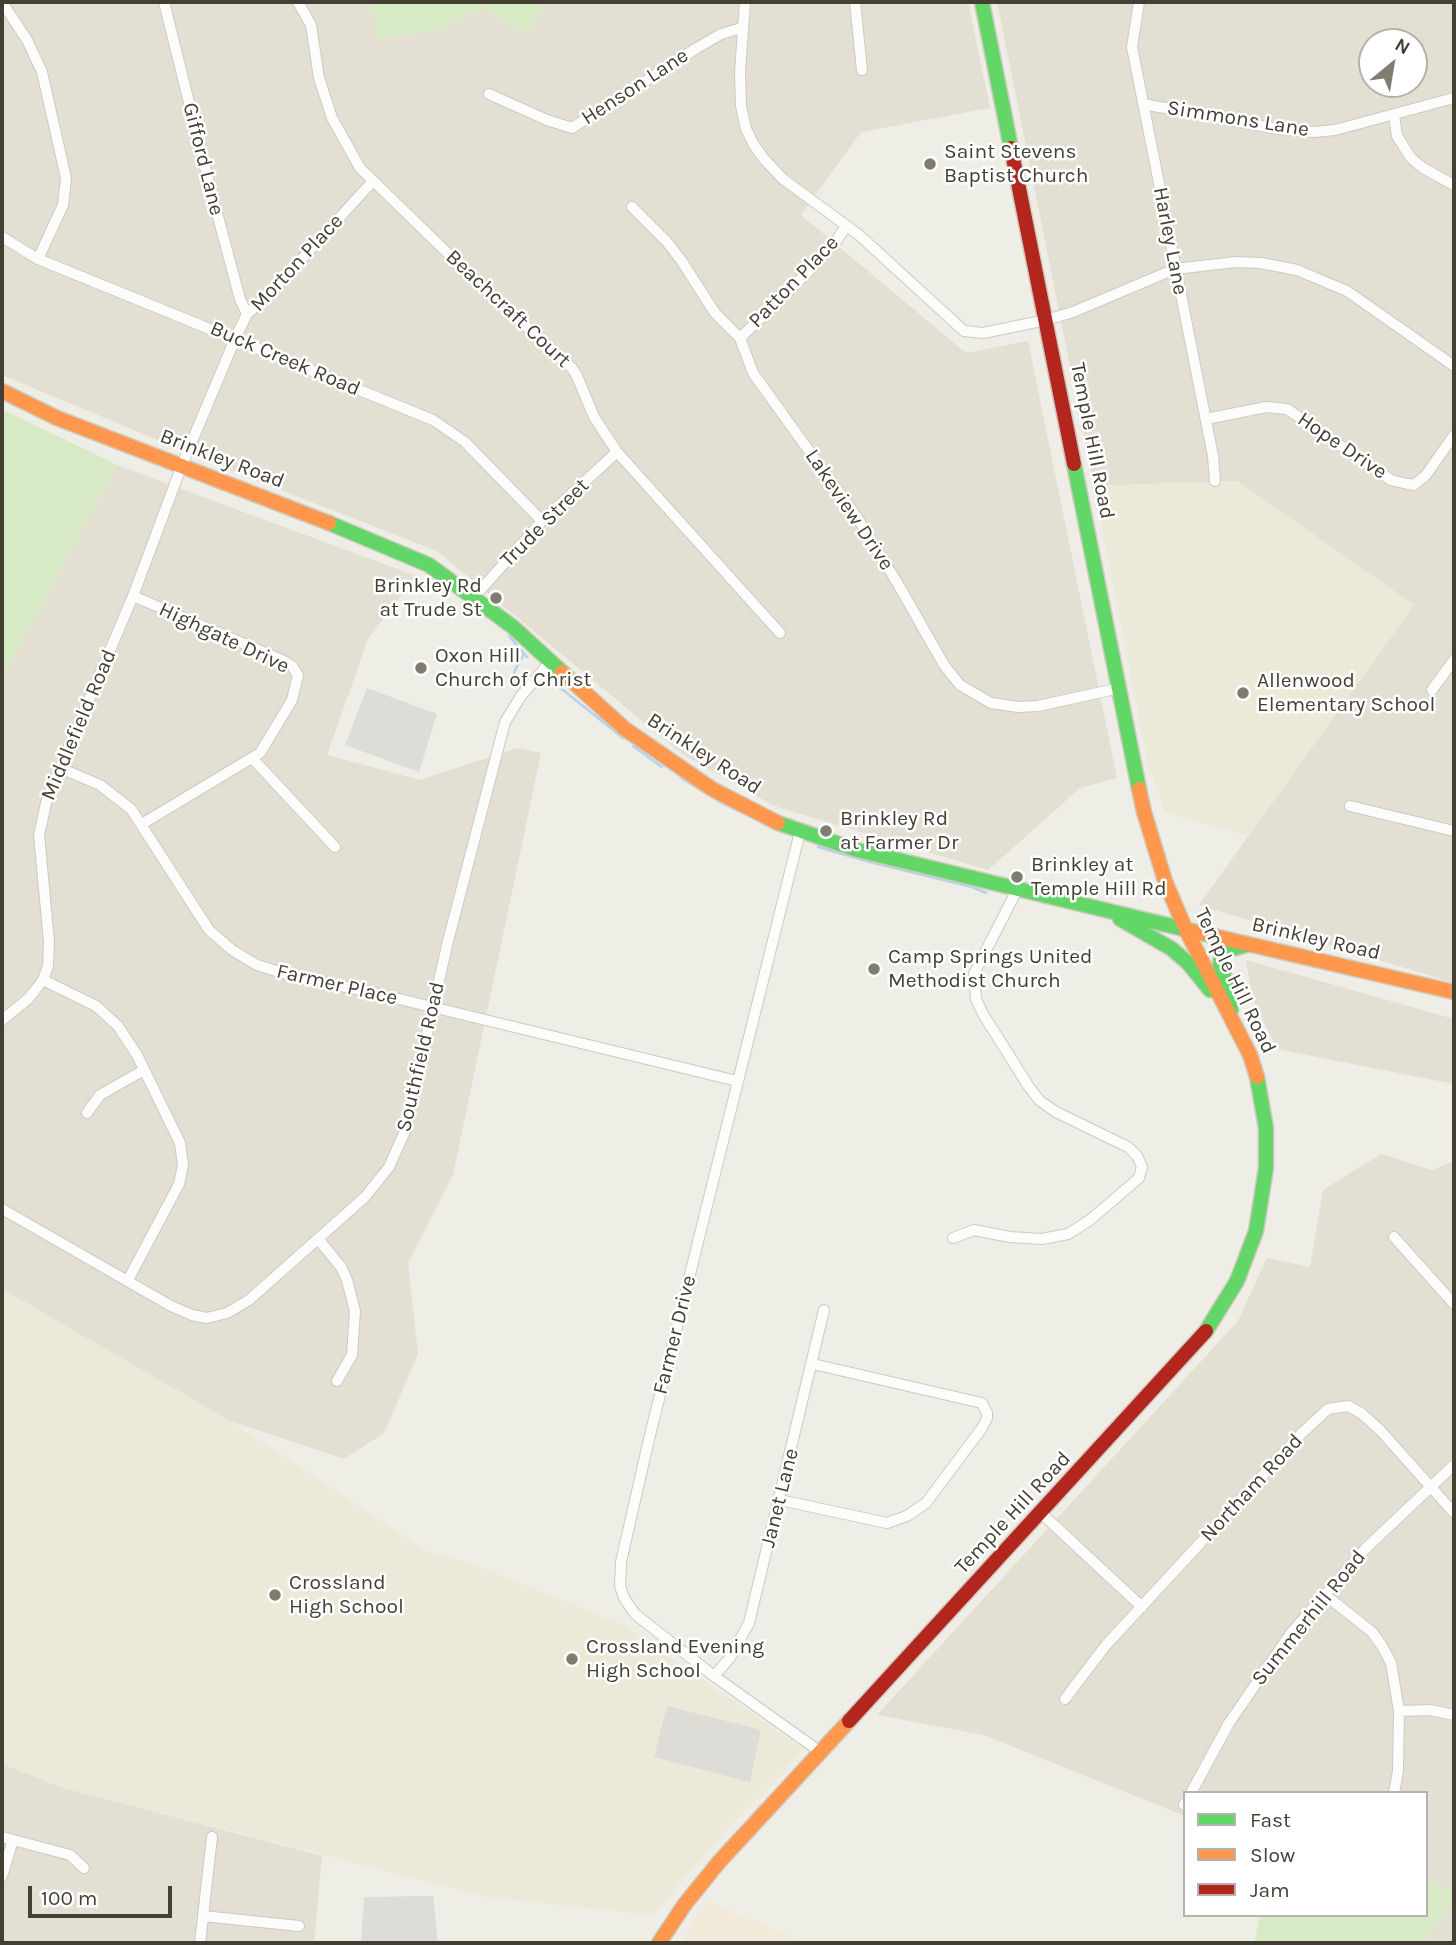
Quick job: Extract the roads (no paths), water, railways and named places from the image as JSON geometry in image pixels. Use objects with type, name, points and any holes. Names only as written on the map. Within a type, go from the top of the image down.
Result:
[{"type":"main road","name":"Temple Hill Road","points":[[659,1943],[702,1882],[819,1751],[1195,1346],[1228,1298],[1256,1231],[1262,1201],[1267,1143],[1259,1086],[1250,1055],[1185,928],[1165,881],[1150,834],[982,2]]},
{"type":"main road","name":"Brinkley Road","points":[[2,391],[57,418],[429,565],[475,596],[513,627],[625,729],[680,768],[746,808],[800,832],[857,850],[1017,890],[1454,992]]},
{"type":"main road","points":[[1103,910],[1149,934],[1188,962],[1231,1015]]},
{"type":"main road","points":[[1231,1015],[1230,992],[1220,965],[1221,956],[1225,951],[1247,944]]},
{"type":"street","points":[[2,2],[27,40],[42,72],[66,178],[63,205],[38,259]]},
{"type":"street","name":"Gifford Lane","points":[[164,2],[209,183],[240,299],[247,314]]},
{"type":"street","name":"Beachcraft Court","points":[[298,2],[311,25],[319,78],[332,118],[349,151],[372,183],[572,368],[594,417],[617,452],[780,633]]},
{"type":"street","points":[[745,2],[740,72],[741,106],[746,129],[754,145],[783,179],[870,243],[964,331],[983,333],[1046,320],[1073,312],[1175,269],[1236,262],[1297,270],[1347,290],[1454,366]]},
{"type":"street","points":[[855,2],[862,70]]},
{"type":"street","name":"Harley Lane","points":[[1139,2],[1132,47],[1206,419],[1215,481]]},
{"type":"street","name":"Henson Lane","points":[[489,94],[572,128],[697,48],[721,34],[742,28]]},
{"type":"street","name":"Simmons Lane","points":[[1143,104],[1306,132],[1335,130],[1454,98]]},
{"type":"street","points":[[1394,115],[1397,136],[1411,158],[1454,186]]},
{"type":"street","name":"Morton Place","points":[[182,466],[247,314],[269,295],[372,183]]},
{"type":"street","name":"Lakeview Drive","points":[[632,207],[667,242],[715,313],[740,338],[753,373],[858,519],[944,665],[960,685],[991,703],[1018,707],[1038,706],[1120,688]]},
{"type":"street","name":"Patton Place","points":[[740,338],[815,265],[846,226]]},
{"type":"street","name":"Buck Creek Road","points":[[2,237],[38,259],[187,318],[444,426],[477,453],[542,521]]},
{"type":"street","name":"Hope Drive","points":[[1206,419],[1266,407],[1287,409],[1391,480],[1414,485],[1426,475],[1454,435]]},
{"type":"street","name":"Trude Street","points":[[475,596],[542,521],[617,452]]},
{"type":"street","name":"Middlefield Road","points":[[43,980],[48,966],[49,942],[39,835],[47,799],[133,596],[182,466]]},
{"type":"street","name":"Highgate Drive","points":[[133,596],[284,661],[297,671],[298,683],[292,700],[266,746],[253,759],[142,824]]},
{"type":"street","points":[[1432,690],[1454,660]]},
{"type":"street","name":"Southfield Road","points":[[2,1209],[183,1312],[200,1317],[214,1317],[227,1313],[248,1300],[365,1197],[396,1154],[408,1118],[432,1007],[505,722],[521,696],[550,662]]},
{"type":"street","points":[[253,759],[335,847]]},
{"type":"street","name":"Farmer Place","points":[[60,768],[100,785],[131,809],[209,930],[244,958],[299,978],[432,1007],[737,1081]]},
{"type":"street","points":[[1350,806],[1454,831]]},
{"type":"street","name":"Farmer Drive","points":[[800,832],[649,1439],[625,1543],[621,1574],[624,1598],[635,1614],[714,1676],[819,1751]]},
{"type":"street","points":[[953,1238],[974,1230],[1010,1237],[1042,1238],[1068,1234],[1090,1220],[1139,1178],[1142,1167],[1137,1156],[1128,1147],[1056,1112],[1040,1101],[982,1014],[976,999],[974,974],[1017,890]]},
{"type":"street","points":[[2,1020],[22,1005],[43,980],[86,1000],[104,1012],[131,1043],[180,1143],[183,1166],[179,1184],[128,1280]]},
{"type":"street","points":[[88,1113],[100,1095],[144,1070]]},
{"type":"street","points":[[1394,1237],[1454,1304]]},
{"type":"street","points":[[319,1240],[341,1267],[355,1311],[352,1355],[337,1381]]},
{"type":"street","name":"Janet Lane","points":[[714,1676],[729,1659],[749,1623],[824,1310]]},
{"type":"street","points":[[780,1500],[887,1523],[896,1521],[913,1514],[926,1503],[987,1418],[988,1413],[982,1404],[813,1364]]},
{"type":"street","name":"Northam Road","points":[[1065,1699],[1094,1660],[1314,1420],[1334,1407],[1348,1406],[1361,1413],[1380,1430],[1454,1513]]},
{"type":"street","name":"Summerhill Road","points":[[1192,1791],[1229,1723],[1291,1633],[1365,1549],[1454,1465]]},
{"type":"street","points":[[1041,1513],[1142,1607]]},
{"type":"street","points":[[1324,1594],[1372,1632],[1394,1672],[1399,1711],[1398,1771],[1394,1791]]},
{"type":"street","points":[[1399,1711],[1430,1710],[1454,1715]]},
{"type":"street","points":[[2,1837],[70,1855],[84,1868]]},
{"type":"street","points":[[200,1943],[212,1837]]},
{"type":"street","points":[[2,1876],[13,1840]]},
{"type":"street","points":[[203,1916],[299,1926]]},
{"type":"waterway","points":[[509,636],[527,657]]},
{"type":"waterway","points":[[520,687],[514,678],[515,670],[524,654]]},
{"type":"waterway","points":[[558,686],[623,738]]},
{"type":"waterway","points":[[633,746],[662,767]]},
{"type":"waterway","points":[[681,778],[709,795]]},
{"type":"waterway","points":[[718,801],[785,833]]},
{"type":"waterway","points":[[818,847],[986,893]]},
{"type":"place","name":"Saint Stevens Baptist Church","points":[[930,164]]},
{"type":"place","name":"Brinkley Rd at Trude St","points":[[496,598]]},
{"type":"place","name":"Oxon Hill Church of Christ","points":[[421,668]]},
{"type":"place","name":"Allenwood Elementary School","points":[[1243,693]]},
{"type":"place","name":"Brinkley Rd at Farmer Dr","points":[[826,831]]},
{"type":"place","name":"Brinkley at Temple Hill Rd","points":[[1017,877]]},
{"type":"place","name":"Camp Springs United Methodist Church","points":[[874,969]]},
{"type":"place","name":"Crossland High School","points":[[275,1595]]},
{"type":"place","name":"Crossland Evening High School","points":[[572,1659]]}]
